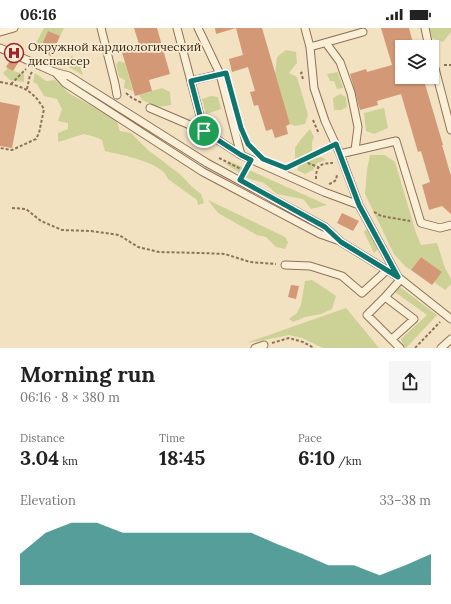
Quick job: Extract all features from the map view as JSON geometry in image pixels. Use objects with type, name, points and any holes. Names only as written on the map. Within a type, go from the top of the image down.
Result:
[{"type":"lane","points":[[0,32],[14,28]]},
{"type":"lane","points":[[101,28],[117,95]]},
{"type":"lane","points":[[177,28],[204,131]]},
{"type":"lane","points":[[198,28],[220,74],[241,155]]},
{"type":"lane","points":[[305,28],[310,47],[314,88],[325,121],[336,144],[359,205],[399,278]]},
{"type":"lane","points":[[424,28],[427,40]]},
{"type":"lane","points":[[310,47],[363,32]]},
{"type":"lane","points":[[326,43],[340,62],[351,93],[358,127],[355,150]]},
{"type":"lane","points":[[0,48],[54,72],[69,76],[207,163],[325,227],[341,242],[399,278],[448,317]]},
{"type":"lane","points":[[54,72],[65,83],[203,172],[320,234],[341,242]]},
{"type":"lane","points":[[191,81],[220,74]]},
{"type":"lane","points":[[439,84],[451,130]]},
{"type":"lane","points":[[150,108],[204,131],[251,160],[324,192],[359,205]]},
{"type":"lane","points":[[340,154],[396,141],[421,223],[440,228],[451,225]]},
{"type":"lane","points":[[275,210],[280,202]]},
{"type":"lane","points":[[285,265],[310,266],[342,276],[362,292],[386,271]]},
{"type":"lane","points":[[399,278],[385,297],[367,315],[400,348]]},
{"type":"lane","points":[[385,297],[414,320],[392,340]]},
{"type":"lane","points":[[440,348],[451,340]]},
{"type":"lane","points":[[255,348],[264,345]]},
{"type":"path","points":[[11,84],[28,66]]},
{"type":"path","points":[[303,80],[301,73],[312,67]]},
{"type":"path","points":[[27,89],[30,75]]},
{"type":"path","points":[[0,82],[27,89],[38,99],[44,109],[39,133],[36,139],[12,150],[0,148]]},
{"type":"path","points":[[115,84],[132,98],[150,108]]},
{"type":"path","points":[[313,118],[321,137]]},
{"type":"path","points":[[279,172],[336,144]]},
{"type":"path","points":[[240,180],[251,160]]},
{"type":"path","points":[[302,161],[318,167]]},
{"type":"path","points":[[316,180],[318,167],[324,163],[332,163]]},
{"type":"path","points":[[326,184],[332,183],[336,180],[337,175],[335,169]]},
{"type":"path","points":[[359,205],[381,216],[421,223]]},
{"type":"path","points":[[12,208],[26,209],[41,221],[62,230],[91,231],[119,235],[138,247],[159,252],[225,254],[250,262],[285,265]]},
{"type":"path","points":[[416,348],[448,317]]},
{"type":"path","points":[[264,345],[289,338],[303,342],[314,348]]},
{"type":"green space","points":[[44,28],[64,28],[60,36],[48,31],[39,51],[34,47]]},
{"type":"green space","points":[[429,28],[451,28],[451,32],[443,42],[432,38]]},
{"type":"green space","points":[[286,50],[296,52],[297,63],[289,73],[297,77],[308,115],[305,124],[295,126],[290,124],[275,74],[277,57]]},
{"type":"green space","points":[[72,55],[80,66],[83,75],[67,66]]},
{"type":"green space","points":[[119,61],[125,63],[133,91],[124,88],[125,80],[119,77],[116,64]]},
{"type":"green space","points":[[8,68],[24,74],[24,82],[10,80],[3,73]]},
{"type":"green space","points":[[338,72],[343,88],[337,89],[334,81],[330,81],[327,74]]},
{"type":"green space","points":[[35,73],[46,81],[55,80],[70,94],[116,119],[120,131],[131,133],[148,150],[181,175],[201,194],[204,203],[198,205],[197,200],[168,179],[165,173],[158,168],[141,160],[105,151],[102,140],[95,137],[84,134],[58,142],[58,133],[68,129],[68,123],[58,121],[62,109],[57,99],[44,96],[37,84],[33,82]]},
{"type":"green space","points":[[162,88],[170,92],[171,105],[158,107],[142,100],[139,95]]},
{"type":"green space","points":[[340,94],[346,97],[347,107],[341,110],[334,110],[333,98]]},
{"type":"green space","points":[[211,96],[218,97],[221,109],[206,114],[202,99]]},
{"type":"green space","points":[[384,108],[388,128],[374,134],[366,131],[364,113]]},
{"type":"green space","points":[[310,129],[314,137],[312,142],[312,151],[295,159],[295,148]]},
{"type":"green space","points":[[370,155],[385,155],[395,162],[421,245],[437,243],[445,268],[451,279],[451,284],[445,290],[434,282],[442,272],[421,257],[411,270],[406,267],[394,254],[365,194]]},
{"type":"green space","points":[[322,157],[326,160],[317,163],[313,170],[305,174],[297,170],[299,165],[310,159]]},
{"type":"green space","points":[[229,161],[327,205],[311,209],[303,199],[277,194],[264,183],[247,178],[226,164]]},
{"type":"green space","points":[[208,200],[285,237],[288,242],[285,249],[276,247],[266,237],[257,235],[218,213]]},
{"type":"green space","points":[[368,227],[379,248],[374,253],[364,232]]},
{"type":"green space","points":[[312,280],[336,296],[332,309],[321,314],[305,317],[293,322],[289,319],[297,313],[301,305],[305,281]]},
{"type":"green space","points":[[400,287],[437,315],[406,348],[401,339],[427,315],[395,292]]},
{"type":"green space","points":[[346,308],[379,348],[323,348],[302,338],[289,335],[246,343]]},
{"type":"building","points":[[134,28],[157,28],[170,74],[149,80],[152,91],[135,96],[121,49],[139,44]]},
{"type":"building","points":[[215,28],[236,28],[216,34]]},
{"type":"building","points":[[236,28],[262,28],[290,124],[286,126],[288,134],[275,138],[272,129],[266,131],[258,105],[254,106],[250,92],[255,91],[248,67],[232,72],[229,59],[243,55]]},
{"type":"building","points":[[381,28],[409,28],[412,40],[395,40],[395,84],[425,84],[451,176],[451,214],[442,206],[429,210],[422,185],[430,182],[421,151],[418,152],[401,94],[377,101],[378,105],[360,110],[350,74],[366,69],[367,72],[392,65]]},
{"type":"building","points":[[48,31],[60,36],[51,56],[39,51]]},
{"type":"building","points":[[11,59],[18,63],[13,71],[6,67]]},
{"type":"building","points":[[0,102],[20,106],[12,148],[0,146]]},
{"type":"building","points":[[342,213],[359,221],[353,231],[337,223]]},
{"type":"building","points":[[421,257],[442,272],[432,285],[411,270]]},
{"type":"building","points":[[291,285],[299,286],[296,299],[288,297]]},
{"type":"place","name":"Окружной кардиологический диспансер","points":[[14,53]]},
{"type":"route","points":[[226,73],[241,128],[248,144],[263,159],[286,168],[336,144],[359,205],[398,277],[341,242],[325,227],[240,180],[251,160],[204,131],[191,81],[226,73]]}]
